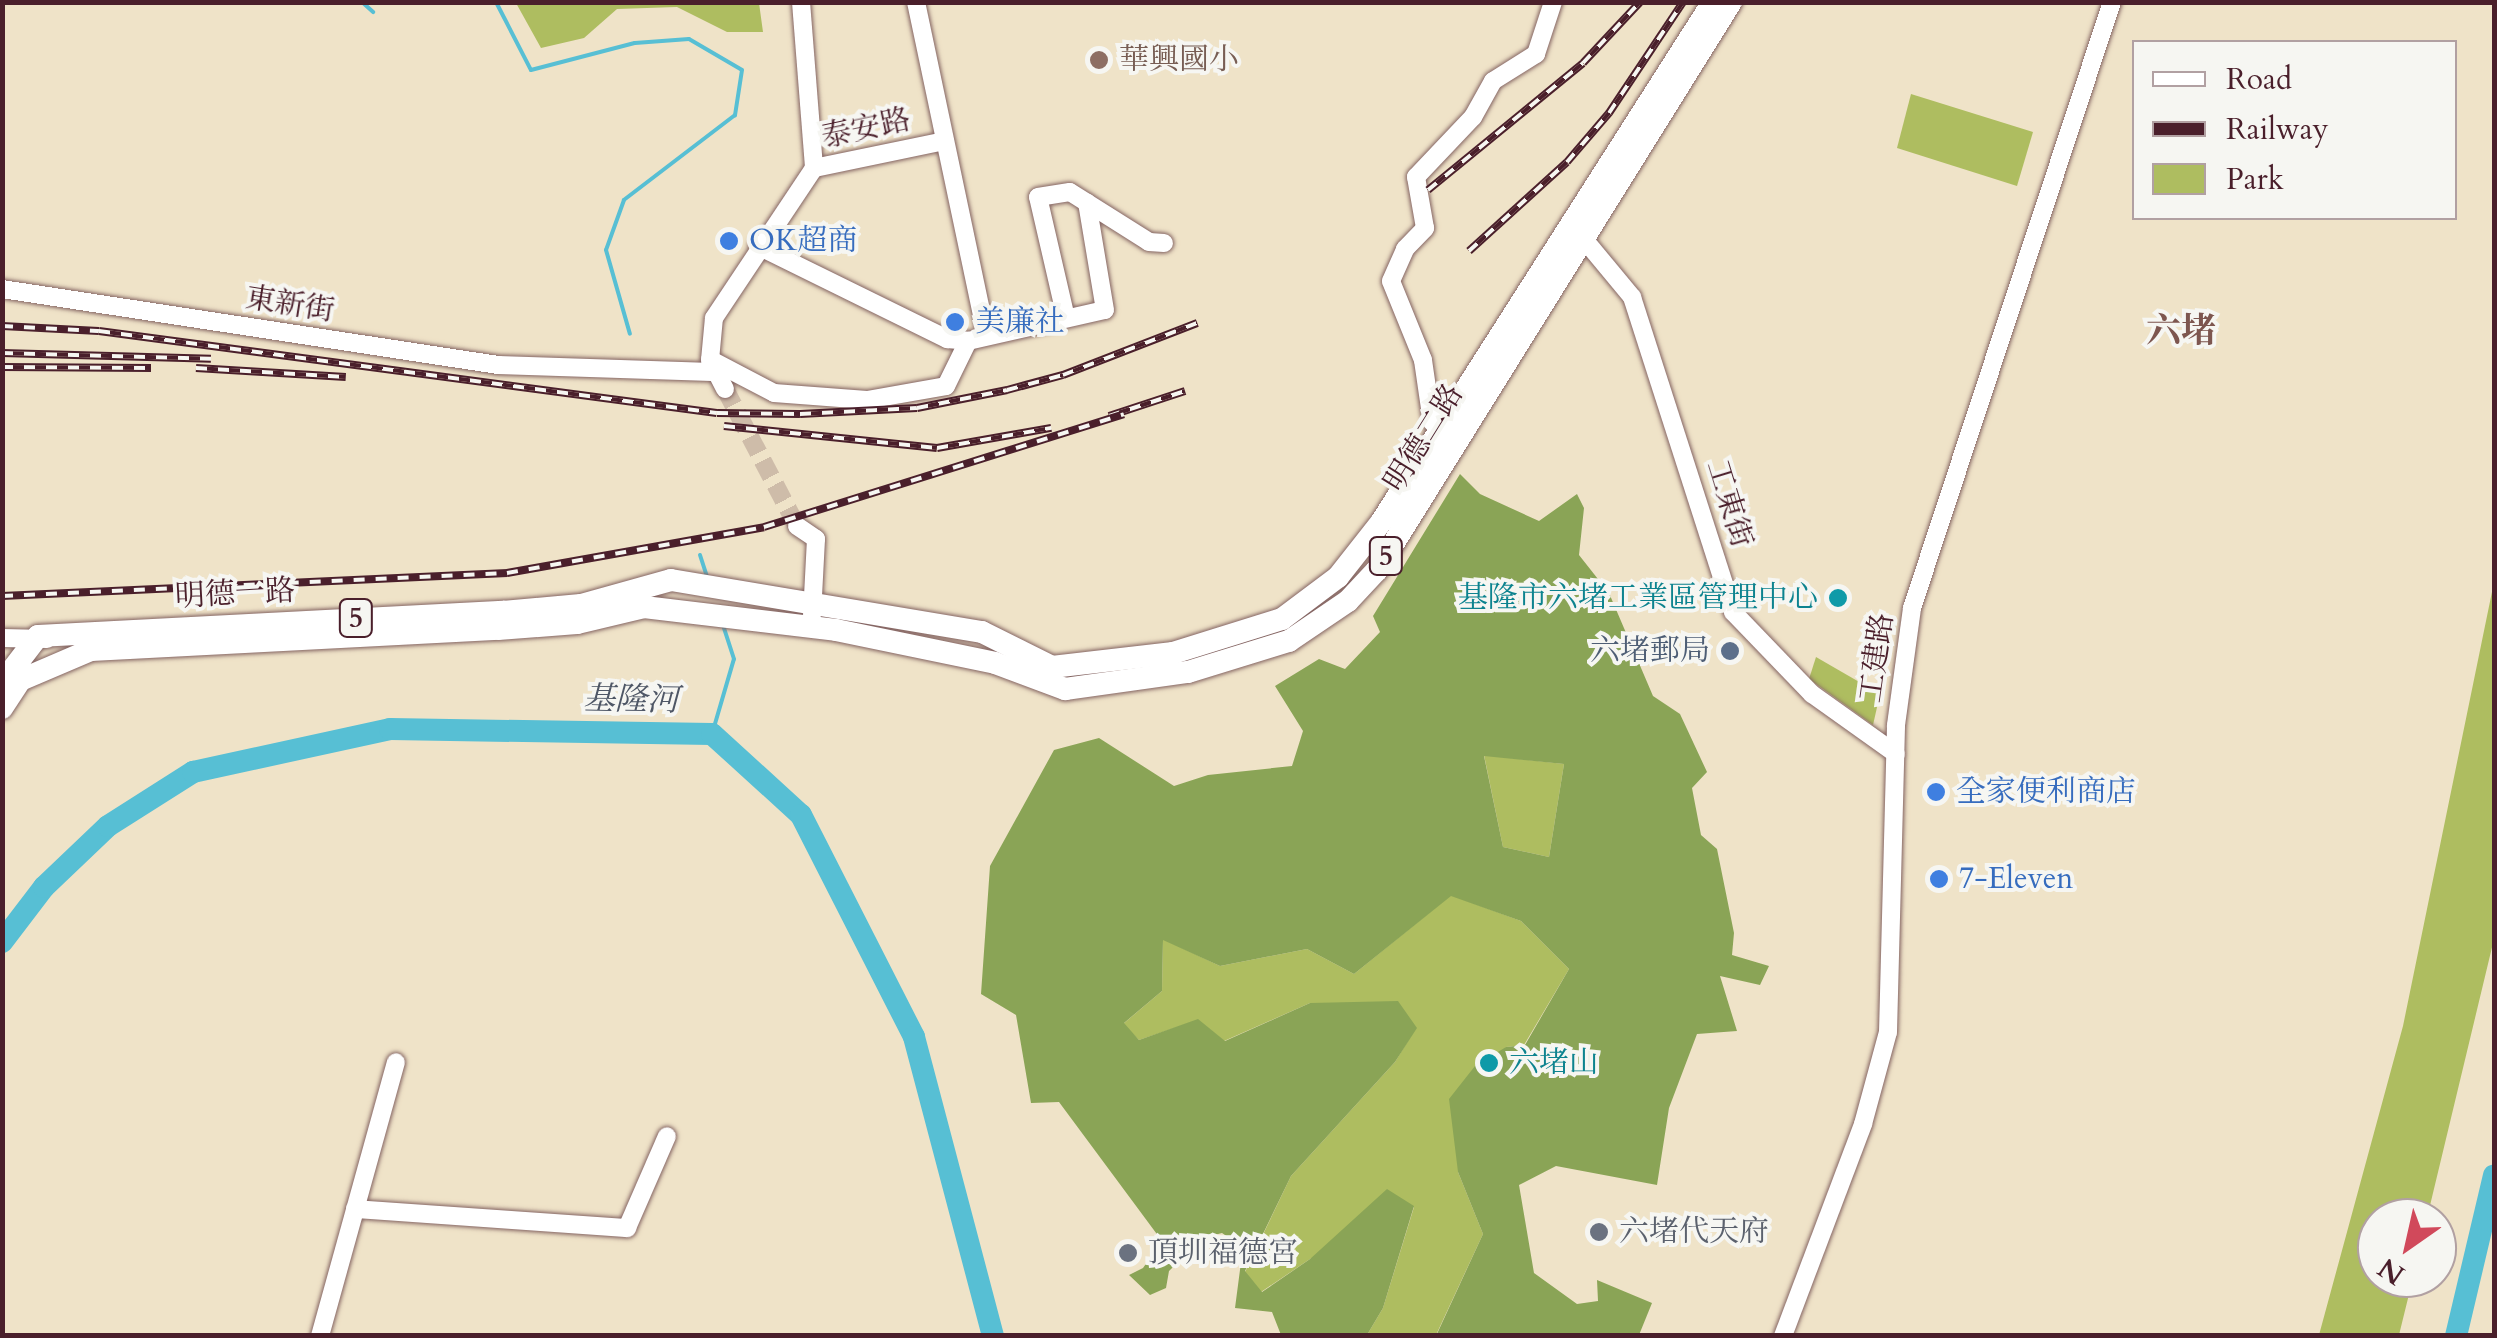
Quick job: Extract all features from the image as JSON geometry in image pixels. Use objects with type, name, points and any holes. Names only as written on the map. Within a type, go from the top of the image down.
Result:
[{"type":"main road","name":"明德二路","points":[[671,580],[777,598],[812,616],[995,663],[1065,689],[1188,672],[1289,641],[1348,601],[1377,570],[1713,2]]},
{"type":"main road","name":"明德二路","points":[[1576,231],[1732,2]]},
{"type":"main road","name":"明德一路","points":[[38,636],[502,612],[581,605],[671,580]]},
{"type":"main road","name":"明德一路","points":[[90,650],[577,623],[644,607],[684,608],[782,624]]},
{"type":"main road","name":"明德二路","points":[[782,624],[812,616]]},
{"type":"main road","points":[[2,708],[8,677],[38,636]]},
{"type":"main road","points":[[8,677],[90,650]]},
{"type":"street","name":"泰安路","points":[[711,366],[714,318],[758,246],[814,168],[944,140],[916,2]]},
{"type":"street","points":[[1432,422],[1423,360],[1391,281],[1405,249],[1425,228],[1416,176],[1473,117],[1493,81],[1536,54],[1553,2]]},
{"type":"street","name":"工建路","points":[[1783,1336],[1864,1124],[1888,1032],[1902,649],[1920,577],[2112,2]]},
{"type":"street","points":[[805,6],[814,168]]},
{"type":"street","points":[[944,140],[986,335]]},
{"type":"street","points":[[1066,318],[1038,197],[1070,192],[1149,242],[1164,243]]},
{"type":"street","points":[[758,246],[948,339],[968,341],[1105,310],[1086,203]]},
{"type":"street","name":"工東街","points":[[1576,231],[1632,298],[1733,612],[1812,694],[1896,754]]},
{"type":"street","name":"東新街","points":[[2,288],[498,365],[711,366]]},
{"type":"street","points":[[711,366],[774,392],[866,400],[946,386],[968,341]]},
{"type":"street","points":[[711,366],[725,389]]},
{"type":"street","points":[[796,526],[816,539],[812,616]]},
{"type":"street","points":[[2,638],[38,636],[90,650]]},
{"type":"street","points":[[320,1336],[396,1062]]},
{"type":"street","points":[[355,1209],[628,1228],[667,1136]]},
{"type":"green space","points":[[516,3],[759,3],[763,32],[727,32],[677,7],[617,9],[584,38],[541,48]]},
{"type":"green space","points":[[1911,94],[2033,132],[2017,186],[1897,148]]},
{"type":"green space","points":[[1460,474],[1480,494],[1539,521],[1577,494],[1584,508],[1579,555],[1609,593],[1653,696],[1680,714],[1707,772],[1692,788],[1701,835],[1717,849],[1734,933],[1732,955],[1769,966],[1760,985],[1720,976],[1737,1031],[1697,1034],[1669,1108],[1657,1185],[1556,1166],[1519,1185],[1534,1273],[1577,1304],[1598,1301],[1597,1280],[1652,1303],[1639,1335],[1436,1336],[1483,1234],[1458,1172],[1449,1099],[1475,1066],[1506,1047],[1525,1045],[1569,969],[1521,921],[1451,896],[1354,974],[1307,949],[1220,966],[1163,940],[1162,991],[1124,1023],[1139,1040],[1198,1019],[1225,1041],[1310,1003],[1398,1001],[1417,1028],[1395,1062],[1291,1176],[1245,1271],[1262,1292],[1310,1259],[1387,1189],[1414,1206],[1383,1308],[1367,1335],[1281,1335],[1272,1312],[1235,1308],[1243,1247],[1222,1233],[1203,1238],[1169,1271],[1166,1288],[1150,1295],[1129,1275],[1143,1268],[1162,1241],[1059,1102],[1031,1103],[1016,1015],[981,994],[990,866],[1054,750],[1099,738],[1174,786],[1208,775],[1292,766],[1303,731],[1275,686],[1319,659],[1345,669],[1380,632],[1373,616]],"holes":[[[1484,756],[1564,764],[1549,857],[1503,847]]]},
{"type":"green space","points":[[2494,582],[2494,939],[2432,1198],[2357,1198],[2357,1298],[2408,1298],[2399,1335],[2319,1335],[2403,1026]]},
{"type":"green space","points":[[1816,657],[1880,694],[1873,725],[1809,679]]},
{"type":"green space","points":[[1484,755],[1564,764],[1549,857],[1503,847]]},
{"type":"green space","points":[[1451,895],[1521,921],[1569,969],[1524,1045],[1506,1047],[1458,1172],[1483,1234],[1436,1335],[1367,1335],[1383,1308],[1414,1207],[1310,1259],[1261,1292],[1245,1272],[1291,1176],[1395,1062],[1416,1028],[1310,1003],[1224,1041],[1198,1020],[1139,1040],[1123,1024],[1162,991],[1163,939],[1220,966],[1307,949],[1354,974]]},
{"type":"waterway","points":[[362,2],[373,12]]},
{"type":"waterway","points":[[496,2],[531,70],[635,43],[689,39],[742,70],[735,115],[624,200],[606,250],[630,334]]},
{"type":"waterway","points":[[700,555],[708,579]]},
{"type":"waterway","points":[[712,734],[734,659],[723,626]]},
{"type":"waterway","name":"基隆河","points":[[2,942],[44,887],[108,826],[193,772],[390,729],[712,734],[801,815],[914,1037],[993,1336]]},
{"type":"waterway","name":"基隆河","points":[[2456,1336],[2494,1175]]},
{"type":"tunnel","points":[[725,389],[797,526]]},
{"type":"railway","points":[[1428,190],[1583,63],[1640,2]]},
{"type":"railway","points":[[1469,251],[1567,162],[1609,113],[1683,2]]},
{"type":"railway","points":[[2,326],[99,331],[717,413],[800,414],[917,408],[1007,390],[1063,375],[1197,323]]},
{"type":"railway","points":[[2,353],[211,359]]},
{"type":"railway","points":[[2,367],[151,368]]},
{"type":"railway","points":[[196,368],[346,377]]},
{"type":"railway","points":[[1109,416],[1185,391]]},
{"type":"railway","points":[[2,596],[507,573],[764,527],[1124,414]]},
{"type":"railway","points":[[724,426],[937,448],[1051,428]]},
{"type":"place","name":"華興國小","points":[[1099,60]]},
{"type":"place","name":"OK超商","points":[[729,241]]},
{"type":"place","name":"美廉社","points":[[955,322]]},
{"type":"place","name":"基隆市六堵工業區管理中心","points":[[1838,598]]},
{"type":"place","name":"六堵郵局","points":[[1730,651]]},
{"type":"place","name":"全家便利商店","points":[[1936,792]]},
{"type":"place","name":"7-Eleven","points":[[1939,879]]},
{"type":"place","name":"六堵山","points":[[1489,1063]]},
{"type":"place","name":"六堵代天府","points":[[1599,1232]]},
{"type":"place","name":"頂圳福德宮","points":[[1128,1253]]},
{"type":"district","name":"六堵","points":[[2181,331]]}]
